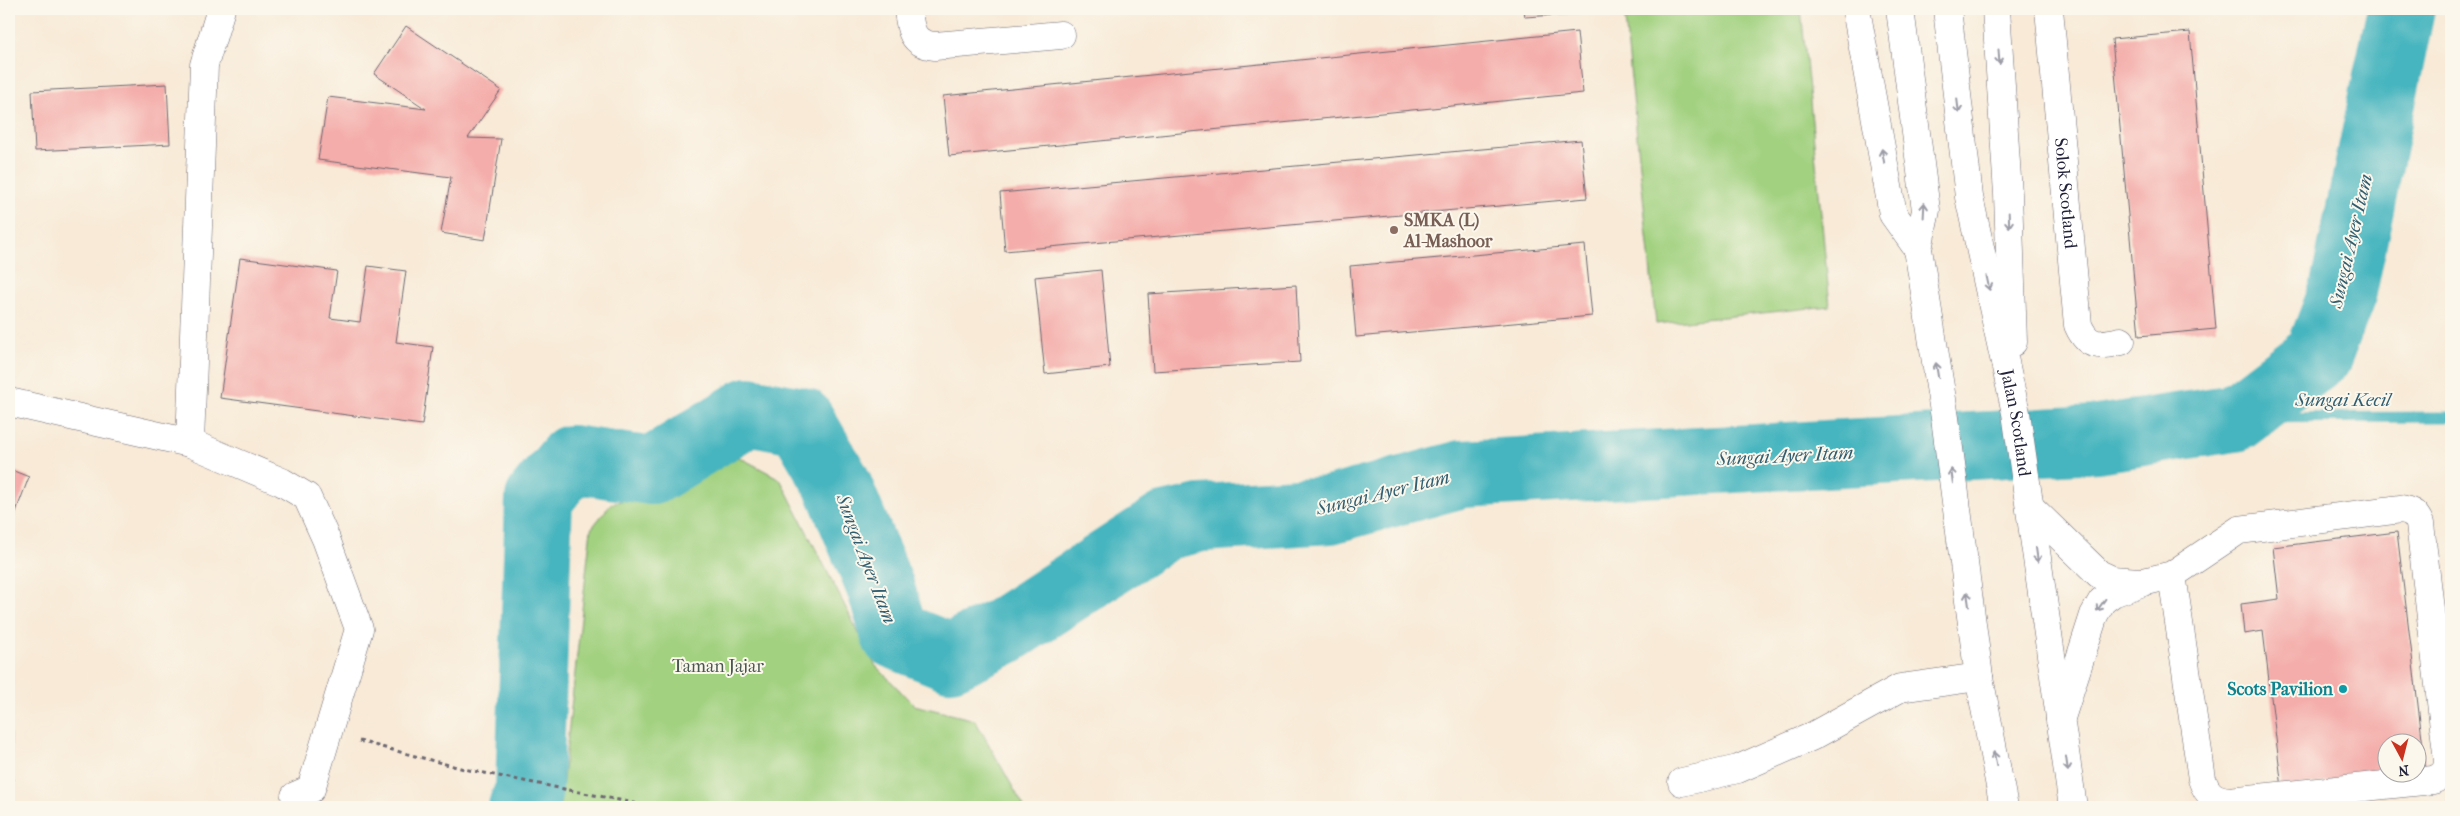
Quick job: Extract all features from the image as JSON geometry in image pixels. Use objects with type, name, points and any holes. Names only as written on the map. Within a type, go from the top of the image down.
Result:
[{"type":"main road","points":[[190,443],[204,65],[221,9]]},
{"type":"main road","points":[[908,9],[911,28],[916,39],[924,45],[935,46],[1061,35]]},
{"type":"main road","points":[[1856,9],[1893,214],[1918,249]]},
{"type":"main road","points":[[1900,9],[1926,210],[1918,249],[1945,418],[1979,677],[2004,807]]},
{"type":"main road","name":"Jalan Scotland","points":[[1947,9],[1949,40],[1969,197],[2016,413],[2073,807]]},
{"type":"main road","points":[[1996,9],[2008,194],[2016,413]]},
{"type":"main road","name":"Solok Scotland","points":[[2049,9],[2078,325],[2083,337],[2094,344],[2121,341]]},
{"type":"main road","points":[[9,402],[190,443],[282,482],[307,497],[326,539],[358,629],[311,789],[295,796]]},
{"type":"main road","points":[[2029,499],[2099,574],[2112,580],[2143,582]]},
{"type":"main road","points":[[2060,721],[2094,615],[2102,601],[2113,592],[2172,575],[2239,530],[2401,509],[2410,510],[2417,516],[2420,524],[2448,761],[2447,770],[2441,777],[2433,780],[2229,801],[2217,800],[2206,793],[2202,779],[2172,575]]},
{"type":"main road","points":[[1682,782],[1738,769],[1811,737],[1900,688],[1979,677]]},
{"type":"path","points":[[328,732],[464,769],[654,807]]},
{"type":"green space","points":[[1624,9],[1801,9],[1830,306],[1656,324]]},
{"type":"green space","name":"Taman Jajar","points":[[739,457],[780,479],[875,665],[914,705],[975,720],[1024,807],[560,807],[591,529],[611,504],[685,482]]},
{"type":"building","points":[[1524,9],[1601,9],[1601,12],[1525,17]]},
{"type":"building","points":[[406,26],[501,90],[468,138],[501,139],[485,240],[441,233],[451,177],[318,160],[328,97],[426,109],[374,74]]},
{"type":"building","points":[[1577,32],[1583,93],[949,156],[943,96]]},
{"type":"building","points":[[2190,32],[2216,329],[2139,336],[2112,39]]},
{"type":"building","points":[[167,84],[170,144],[35,151],[32,91]]},
{"type":"building","points":[[1581,140],[1587,198],[1005,251],[1000,193]]},
{"type":"building","points":[[1585,245],[1592,316],[1356,337],[1350,266]]},
{"type":"building","points":[[240,258],[337,271],[330,318],[360,322],[368,266],[406,271],[396,342],[433,347],[422,425],[220,398]]},
{"type":"building","points":[[1101,270],[1110,367],[1045,374],[1035,277]]},
{"type":"building","points":[[1296,285],[1300,362],[1153,371],[1148,294]]},
{"type":"building","points":[[9,469],[29,477],[9,530]]},
{"type":"building","name":"Scots Pavilion","points":[[2397,532],[2422,734],[2378,734],[2378,775],[2282,788],[2263,631],[2244,634],[2241,604],[2279,599],[2273,547]]},
{"type":"building","points":[[9,732],[11,732],[14,807],[9,807]]},
{"type":"waterway","name":"Sungai Ayer Itam","points":[[522,807],[529,790],[539,498],[571,459],[652,471],[749,411],[801,421],[837,483],[881,589],[895,635],[950,657],[1004,631],[1165,526],[1201,518],[1330,510],[1462,474],[2097,439],[2235,418],[2319,354],[2343,291],[2401,9]]},
{"type":"waterway","name":"Sungai Kecil","points":[[2235,418],[2451,417]]},
{"type":"place","name":"SMKA (L) Al-Mashoor","points":[[1394,230]]},
{"type":"place","name":"Scots Pavilion","points":[[2343,689]]}]
